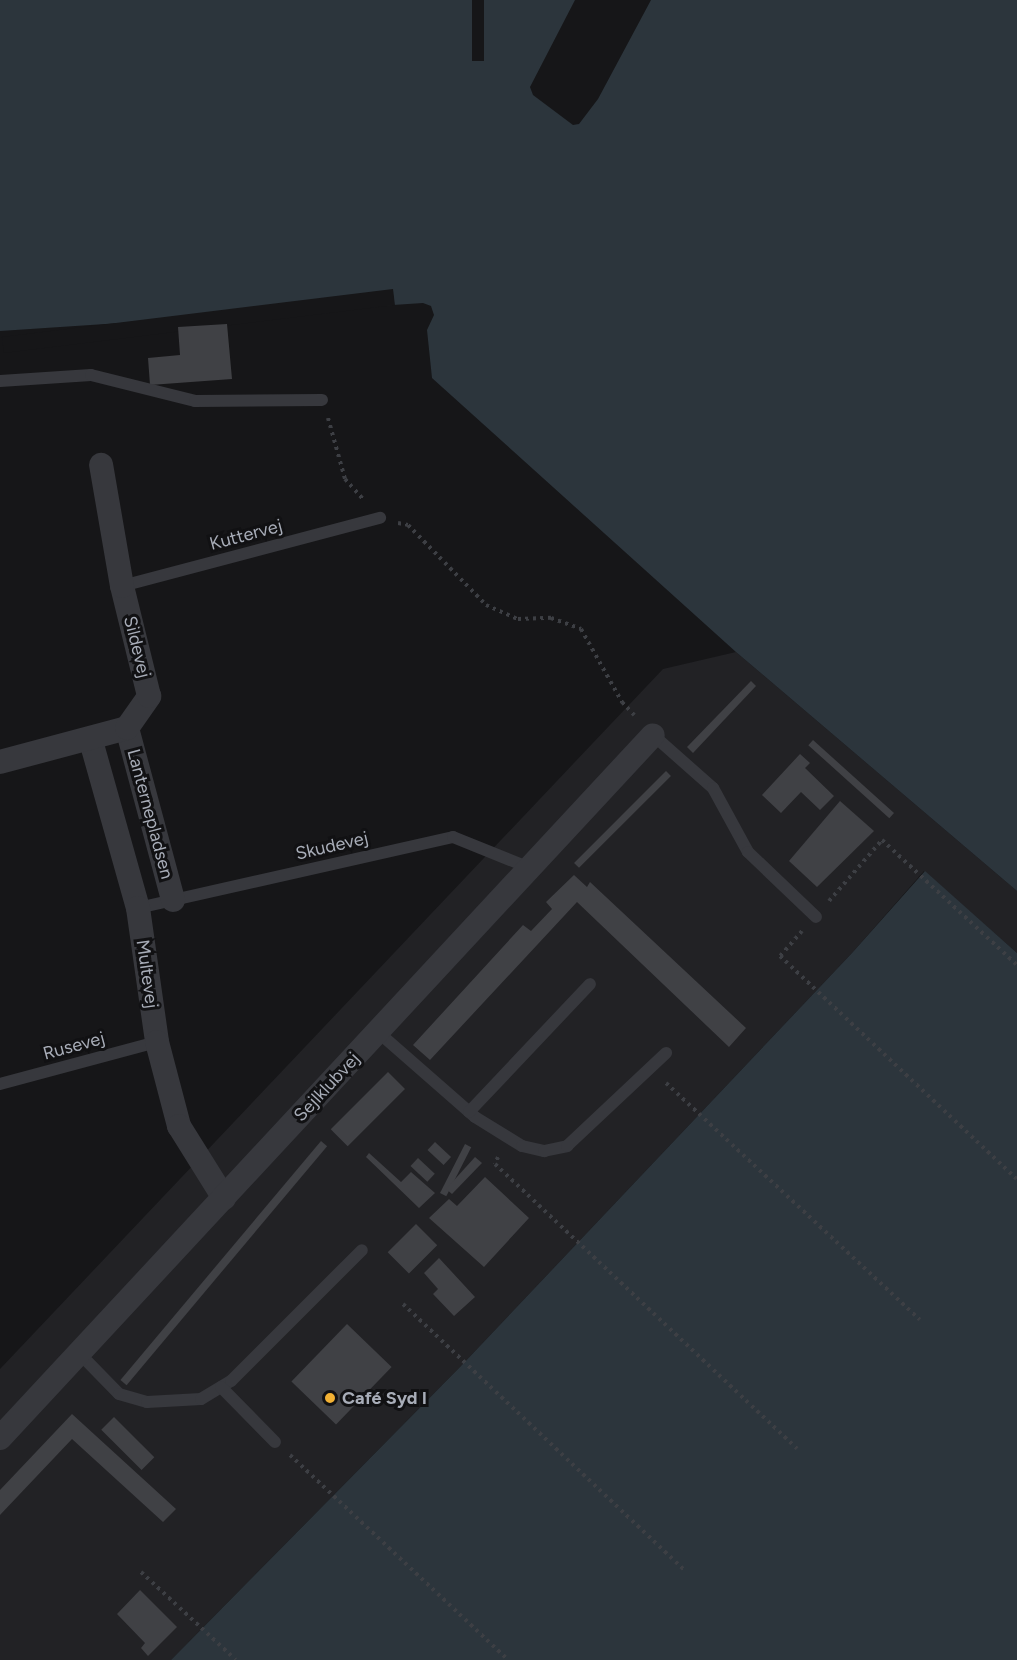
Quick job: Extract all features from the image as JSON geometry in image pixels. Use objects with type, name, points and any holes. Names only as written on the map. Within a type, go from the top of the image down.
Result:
[{"type":"street","name":"Sildevej","points":[[101,465],[122,586],[149,696],[127,728]]},
{"type":"street","points":[[0,762],[91,741],[127,728]]},
{"type":"street","name":"Lanternepladsen","points":[[127,728],[173,900]]},
{"type":"street","name":"Sejlklubvej","points":[[0,1438],[653,735]]},
{"type":"street","name":"Multevej","points":[[91,741],[138,908],[157,1042],[179,1126],[224,1198]]},
{"type":"lane","points":[[0,381],[91,375],[195,401],[322,400]]},
{"type":"lane","name":"Kuttervej","points":[[122,586],[380,518]]},
{"type":"lane","points":[[653,735],[713,788],[748,852],[816,917]]},
{"type":"lane","name":"Skudevej","points":[[138,908],[453,837],[530,868]]},
{"type":"lane","points":[[469,1112],[590,984]]},
{"type":"lane","points":[[378,1032],[469,1112],[522,1146],[544,1151],[567,1146],[666,1053]]},
{"type":"lane","name":"Rusevej","points":[[0,1084],[157,1042]]},
{"type":"lane","points":[[79,1353],[119,1394],[147,1401],[201,1399],[221,1386],[362,1250]]},
{"type":"lane","points":[[221,1386],[275,1442]]},
{"type":"path","points":[[322,400],[345,479],[380,518],[408,525],[486,605],[518,619],[551,618],[581,629],[622,702],[653,735]]},
{"type":"path","points":[[1017,965],[882,840],[780,956],[1017,1179]]},
{"type":"path","points":[[650,1068],[920,1320]]},
{"type":"path","points":[[507,1137],[495,1164],[797,1449]]},
{"type":"path","points":[[403,1304],[684,1570]]},
{"type":"path","points":[[275,1442],[508,1660]]},
{"type":"path","points":[[141,1572],[236,1660]]},
{"type":"shaded area","points":[[0,0],[575,0],[530,87],[533,95],[573,125],[579,124],[598,99],[651,0],[1017,0],[1017,891],[736,652],[432,378],[427,330],[434,315],[431,306],[423,303],[0,331]]},
{"type":"shaded area","points":[[736,652],[1017,891],[1017,953],[924,871],[852,953],[460,1367],[171,1660],[0,1660],[0,1369],[663,669]]},
{"type":"shaded area","points":[[925,871],[1017,953],[1017,1660],[171,1660],[460,1367],[852,953]]},
{"type":"pier","points":[[472,0],[484,0],[484,61],[472,61]]},
{"type":"pier","points":[[393,289],[395,305],[4,353],[2,337]]},
{"type":"building","points":[[227,324],[232,379],[150,385],[148,358],[180,355],[178,327]]},
{"type":"building","points":[[751,681],[756,686],[693,753],[687,747]]},
{"type":"building","points":[[813,740],[894,813],[889,818],[808,745]]},
{"type":"building","points":[[800,754],[810,763],[805,768],[834,796],[820,810],[801,792],[781,813],[762,795]]},
{"type":"building","points":[[666,771],[671,776],[579,868],[574,863]]},
{"type":"building","points":[[840,801],[874,831],[817,887],[789,861]]},
{"type":"building","points":[[574,875],[587,887],[590,882],[746,1028],[729,1047],[577,902],[430,1060],[413,1045],[523,925],[531,931],[552,909],[546,902]]},
{"type":"building","points":[[388,1072],[405,1089],[348,1146],[331,1129]]},
{"type":"building","points":[[321,1141],[327,1146],[127,1385],[120,1380]]},
{"type":"building","points":[[435,1142],[451,1157],[444,1165],[427,1150]]},
{"type":"building","points":[[465,1144],[471,1147],[446,1196],[440,1193]]},
{"type":"building","points":[[369,1153],[401,1182],[411,1172],[435,1193],[419,1208],[366,1157]]},
{"type":"building","points":[[475,1157],[482,1163],[452,1194],[446,1189]]},
{"type":"building","points":[[418,1158],[435,1174],[427,1182],[410,1166]]},
{"type":"building","points":[[485,1177],[529,1218],[484,1267],[429,1218],[449,1199],[457,1206]]},
{"type":"building","points":[[416,1224],[437,1245],[409,1273],[388,1252]]},
{"type":"building","points":[[439,1258],[475,1297],[454,1316],[433,1294],[438,1289],[424,1273]]},
{"type":"building","points":[[347,1324],[392,1367],[336,1425],[291,1382]]},
{"type":"building","points":[[72,1414],[176,1509],[163,1522],[72,1439],[0,1515],[0,1490]]},
{"type":"building","points":[[114,1417],[154,1457],[142,1470],[101,1430]]},
{"type":"building","points":[[140,1590],[177,1627],[148,1656],[141,1648],[145,1643],[117,1614]]},
{"type":"place","name":"Café Syd I","points":[[330,1398]]}]
